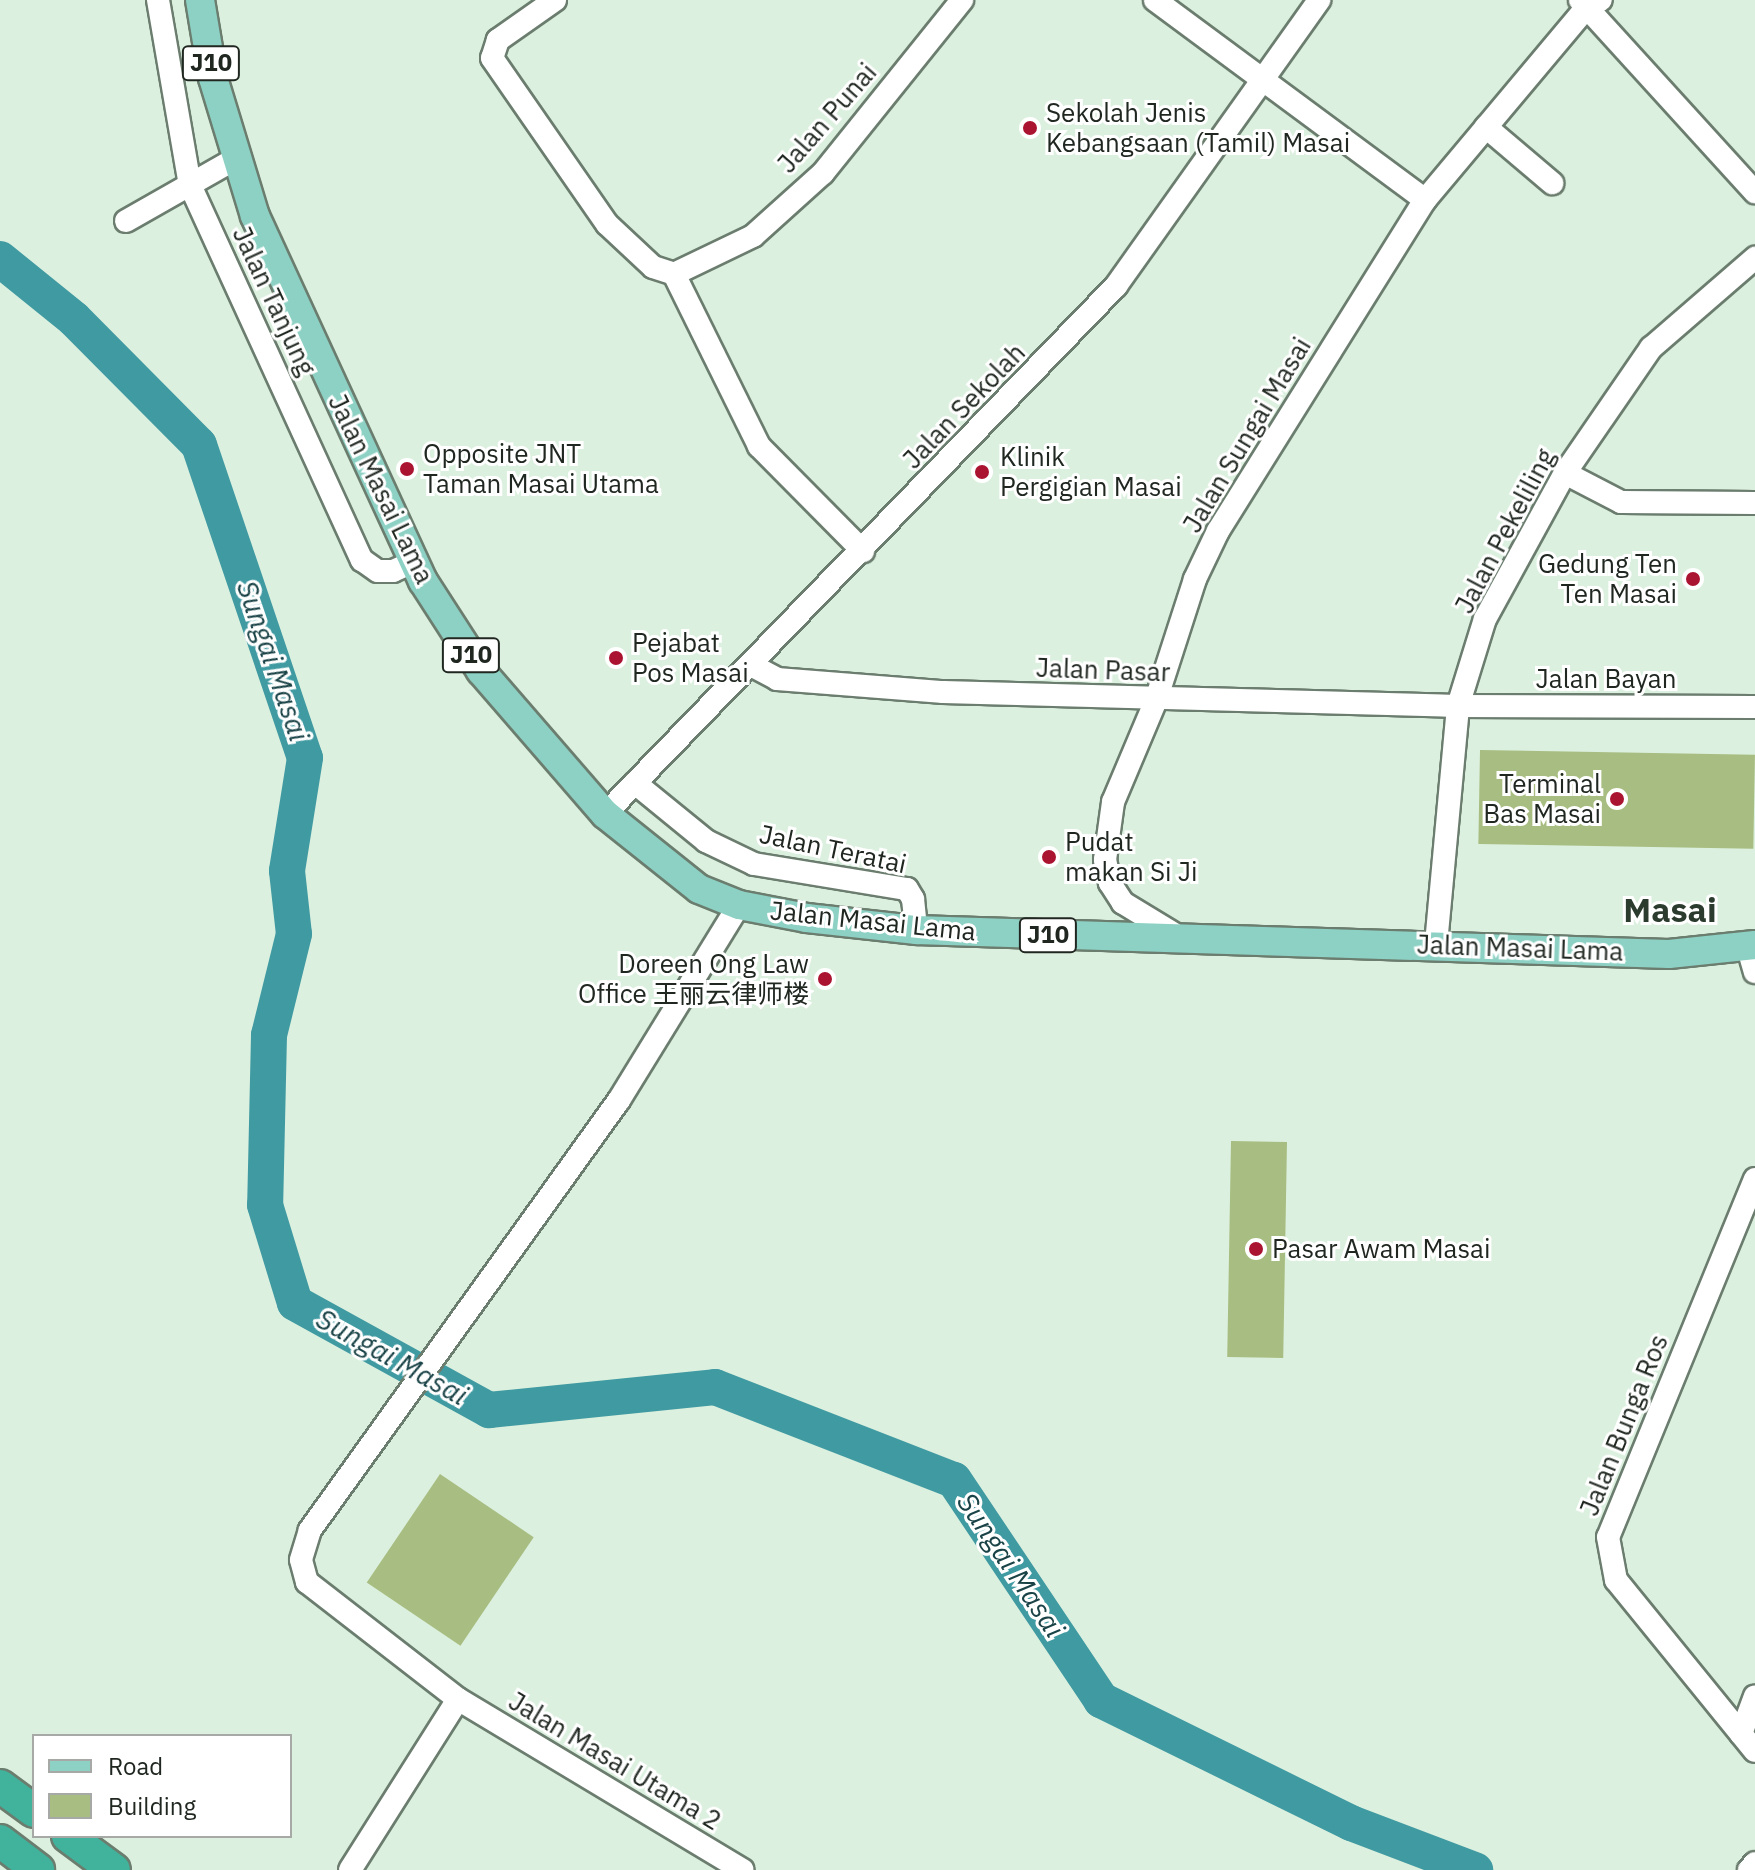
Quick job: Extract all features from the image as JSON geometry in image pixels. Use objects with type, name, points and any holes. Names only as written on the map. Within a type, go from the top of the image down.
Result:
[{"type":"highway","points":[[0,1786],[32,1810]]},
{"type":"highway","points":[[71,1838],[114,1870]]},
{"type":"highway","points":[[0,1841],[38,1870]]},
{"type":"main road","name":"Jalan Masai Lama","points":[[200,0],[213,78],[255,216],[413,562],[481,671],[605,814],[699,889],[739,905],[916,930],[1753,955]]},
{"type":"street","name":"Jalan Tanjung","points":[[158,0],[190,185],[362,560],[378,571],[393,571],[413,562]]},
{"type":"street","points":[[555,0],[493,49],[492,58],[607,224],[653,267],[674,274],[759,446],[863,551]]},
{"type":"street","name":"Jalan Punai","points":[[674,274],[753,236],[823,173],[962,0]]},
{"type":"street","points":[[1155,0],[1425,200]]},
{"type":"street","name":"Jalan Sekolah","points":[[605,814],[863,551],[1116,286],[1264,83],[1319,0]]},
{"type":"street","points":[[1590,2],[1755,192]]},
{"type":"street","name":"Jalan Sungai Masai","points":[[1180,938],[1123,903],[1106,873],[1113,802],[1156,700],[1195,579],[1218,531],[1425,200],[1590,2]]},
{"type":"street","points":[[1486,127],[1552,183]]},
{"type":"street","points":[[126,221],[237,158]]},
{"type":"street","name":"Jalan Pekeliling","points":[[1436,944],[1458,706],[1485,619],[1565,473],[1651,348],[1755,258]]},
{"type":"street","points":[[1565,473],[1621,502],[1755,503]]},
{"type":"street","name":"Jalan Pasar","points":[[751,665],[777,679],[1156,700],[1458,706]]},
{"type":"street","name":"Jalan Bayan","points":[[1458,706],[1755,707]]},
{"type":"street","name":"Jalan Teratai","points":[[635,783],[706,841],[754,864],[907,889],[913,899],[916,930]]},
{"type":"street","name":"Jalan Masai Utama 2","points":[[739,905],[619,1100],[310,1530],[301,1560],[307,1582],[458,1699],[743,1870]]},
{"type":"street","name":"Jalan Bunga Ros","points":[[1748,1742],[1616,1580],[1608,1537],[1755,1179]]},
{"type":"street","points":[[1748,1742],[1755,1696]]},
{"type":"street","points":[[350,1870],[458,1699]]},
{"type":"street","points":[[1749,1870],[1755,1863]]},
{"type":"building","name":"Terminal Bas Masai","points":[[1480,750],[1755,755],[1753,849],[1478,844]]},
{"type":"building","name":"Pasar Awam Masai","points":[[1231,1141],[1287,1142],[1283,1358],[1227,1357]]},
{"type":"building","points":[[440,1474],[534,1537],[460,1646],[367,1583]]},
{"type":"waterway","name":"Sungai Masai","points":[[0,259],[74,319],[199,445],[305,758],[287,871],[294,934],[269,1035],[265,1205],[295,1303],[489,1410],[715,1387],[954,1480],[1101,1700],[1351,1823],[1475,1870]]},
{"type":"place","name":"Sekolah Jenis Kebangsaan (Tamil) Masai","points":[[1030,128]]},
{"type":"place","name":"Opposite JNT Taman Masai Utama","points":[[407,469]]},
{"type":"place","name":"Klinik Pergigian Masai","points":[[982,472]]},
{"type":"place","name":"Gedung Ten Ten Masai","points":[[1693,579]]},
{"type":"place","name":"Pejabat Pos Masai","points":[[616,658]]},
{"type":"place","name":"Terminal Bas Masai","points":[[1617,799]]},
{"type":"place","name":"Pudat makan Si Ji","points":[[1049,857]]},
{"type":"place","name":"Doreen Ong Law Office 王丽云律师楼","points":[[825,979]]},
{"type":"place","name":"Pasar Awam Masai","points":[[1256,1249]]},
{"type":"district","name":"Masai","points":[[1670,910]]}]
